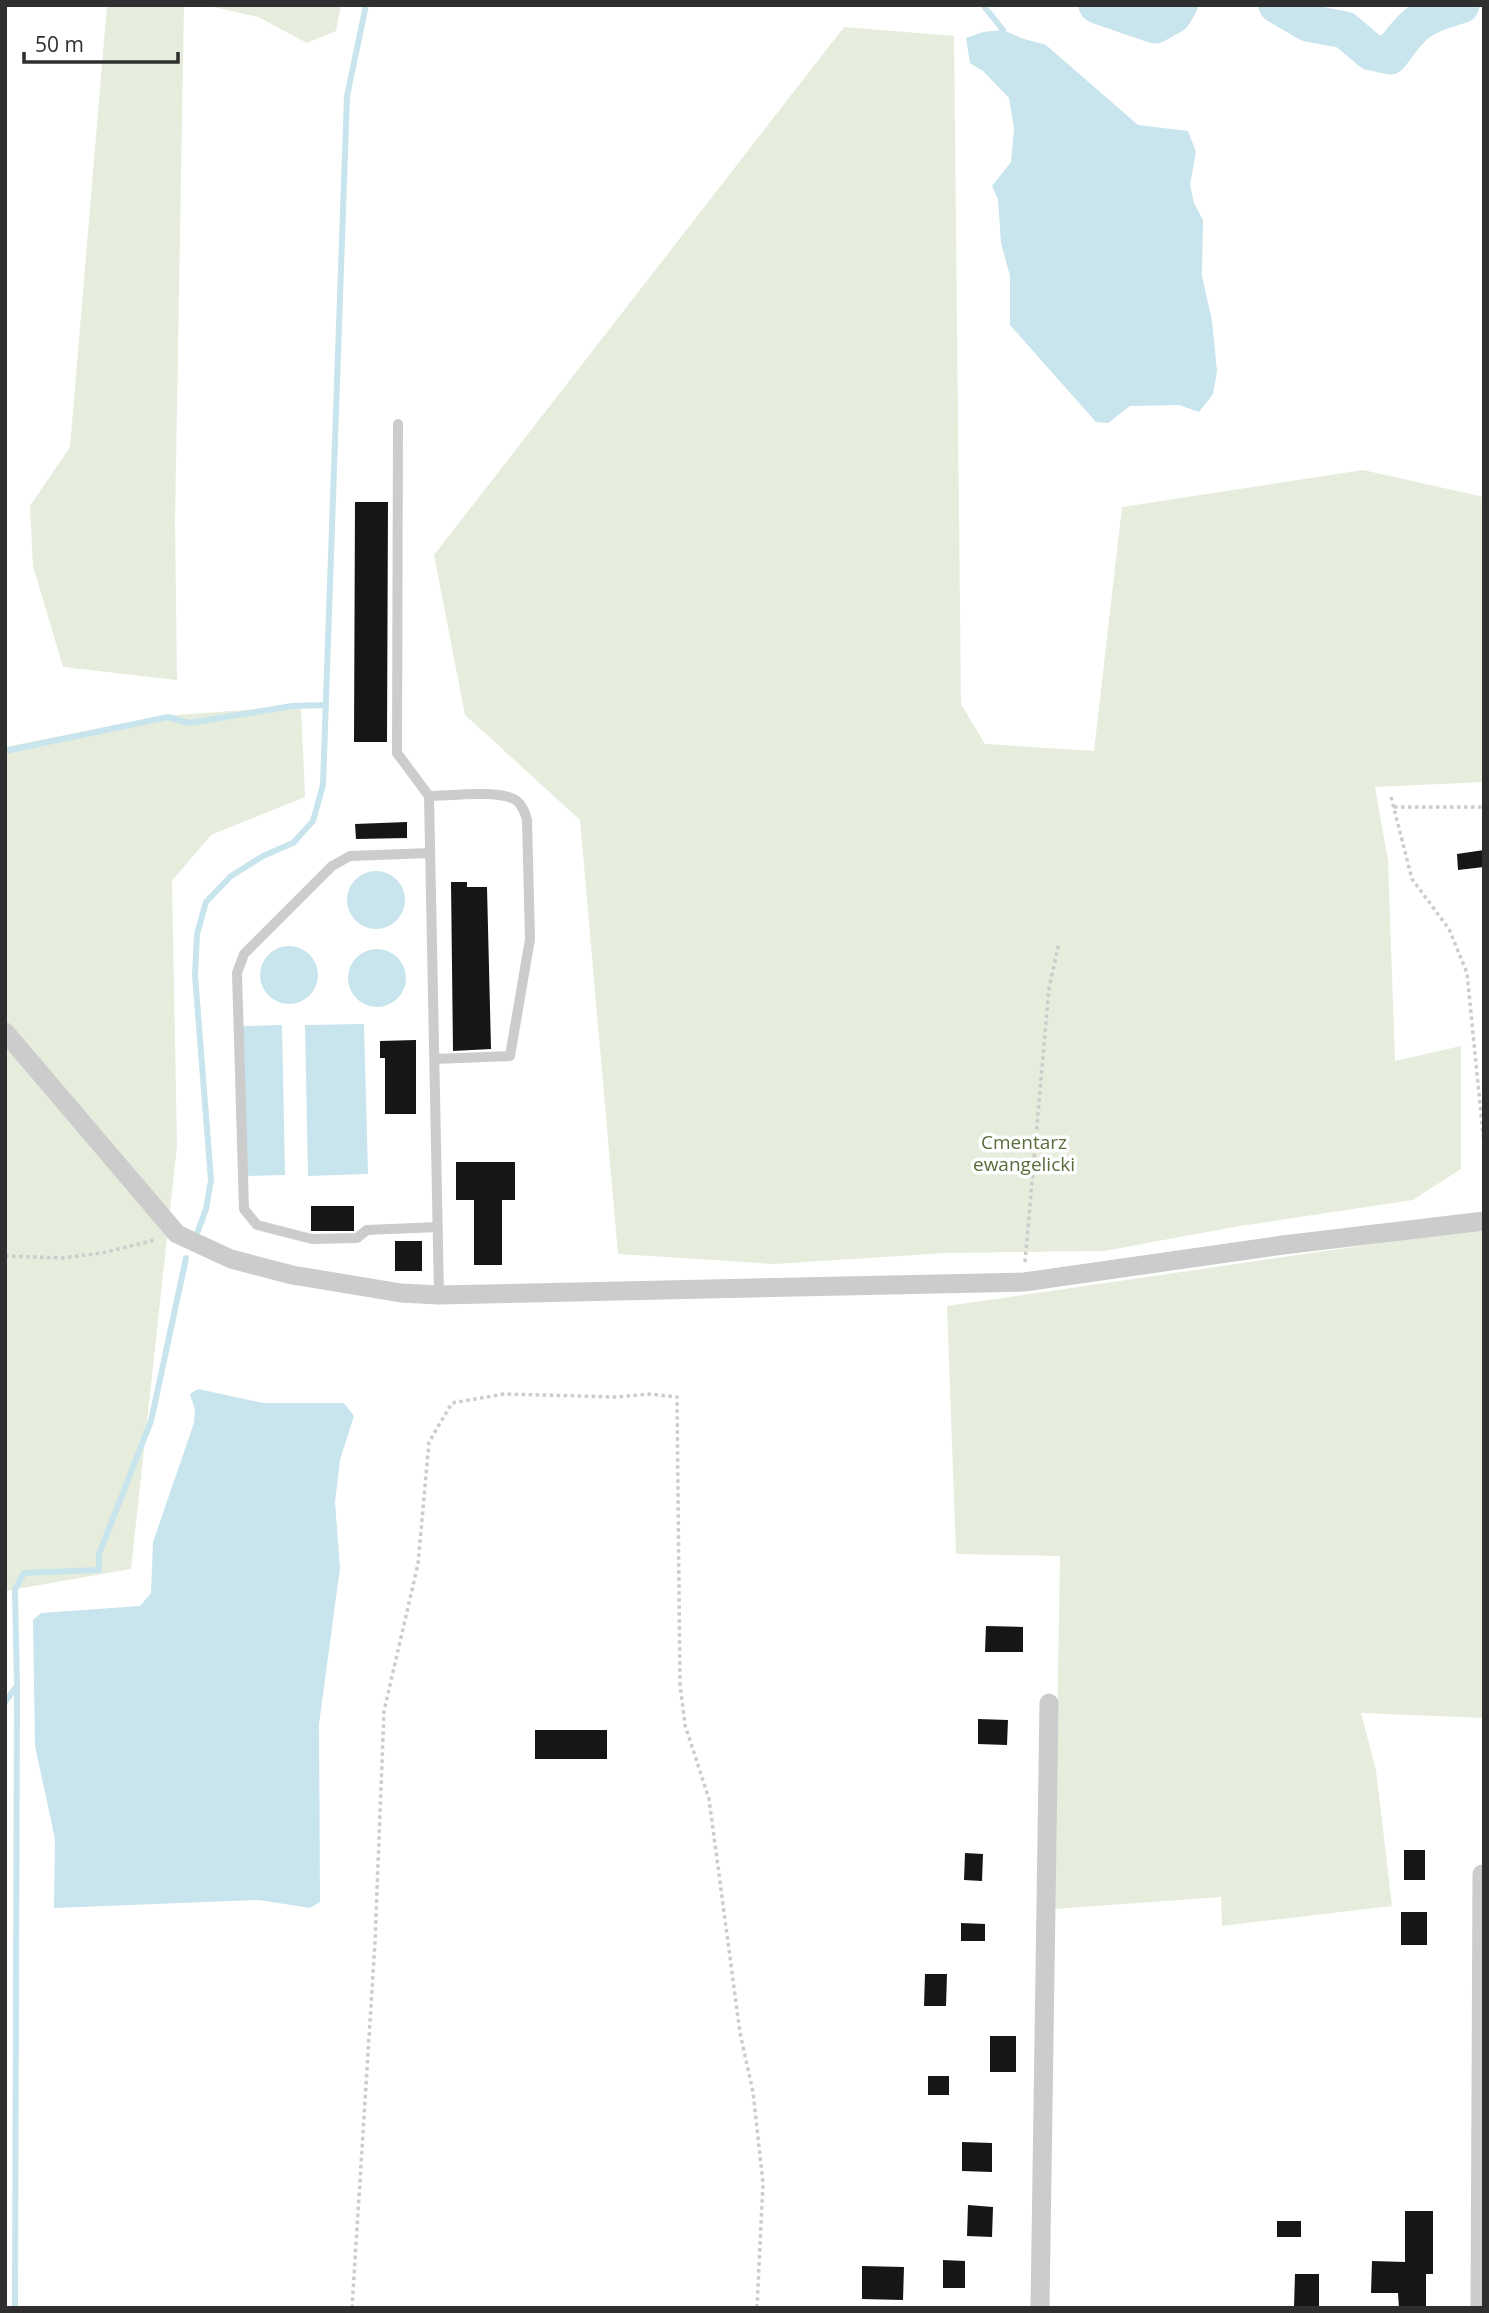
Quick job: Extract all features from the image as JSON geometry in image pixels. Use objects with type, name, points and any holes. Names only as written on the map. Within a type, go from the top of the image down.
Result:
[{"type":"street","points":[[5,1032],[177,1234],[231,1259],[292,1275],[401,1293],[439,1295],[1024,1282],[1283,1245],[1484,1221]]},
{"type":"street","points":[[1040,2308],[1049,1703]]},
{"type":"street","points":[[1480,2308],[1482,1874]]},
{"type":"lane","points":[[398,424],[397,753],[429,796],[439,1295]]},
{"type":"lane","points":[[429,796],[503,795],[516,800],[523,807],[528,833],[530,939],[510,1056],[435,1059]]},
{"type":"lane","points":[[430,853],[350,856],[332,866],[244,954],[237,974],[244,1209],[257,1225],[312,1239],[357,1238],[367,1230],[438,1227]]},
{"type":"path","points":[[1391,797],[1412,880],[1449,929],[1467,974],[1484,1143]]},
{"type":"path","points":[[1394,807],[1484,807]]},
{"type":"path","points":[[1024,1282],[1049,988],[1059,943]]},
{"type":"path","points":[[5,1256],[62,1258],[102,1253],[177,1234]]},
{"type":"path","points":[[352,2308],[374,1942],[384,1712],[418,1564],[429,1442],[452,1403],[504,1394],[617,1397],[649,1394],[677,1397],[680,1684],[685,1725],[709,1799],[740,2033],[753,2092],[762,2183],[757,2308]]},
{"type":"green space","points":[[107,5],[184,5],[175,522],[177,680],[63,667],[33,566],[30,506],[70,447]]},
{"type":"green space","points":[[204,5],[341,5],[336,31],[307,43],[258,17]]},
{"type":"green space","name":"Cmentarz ewangelicki","points":[[844,27],[954,36],[961,704],[985,744],[1094,751],[1122,507],[1363,470],[1484,497],[1484,782],[1375,787],[1388,860],[1395,1061],[1461,1046],[1461,1169],[1413,1200],[1240,1226],[1104,1251],[946,1253],[774,1264],[618,1254],[580,820],[465,715],[434,555]]},
{"type":"green space","points":[[301,706],[305,797],[211,835],[172,881],[177,1146],[131,1569],[5,1591],[5,747],[162,716]]},
{"type":"green space","points":[[1484,1228],[1484,1718],[1361,1713],[1376,1770],[1392,1906],[1222,1926],[1221,1897],[1054,1909],[1060,1556],[956,1554],[947,1306]]},
{"type":"water","points":[[1003,30],[1046,45],[1138,125],[1188,131],[1196,152],[1190,185],[1194,203],[1203,220],[1202,276],[1212,321],[1217,371],[1213,394],[1199,412],[1179,405],[1130,406],[1108,423],[1096,422],[1010,325],[1010,276],[1001,243],[998,199],[992,186],[1011,162],[1014,129],[1009,98],[983,71],[970,63],[966,38],[983,32]]},
{"type":"water","points":[[370,871],[382,871],[397,879],[405,894],[405,906],[397,921],[382,929],[370,929],[355,921],[347,906],[347,894],[355,879]]},
{"type":"water","points":[[283,946],[295,946],[310,954],[318,969],[318,981],[310,996],[295,1004],[283,1004],[268,996],[260,981],[260,969],[268,954]]},
{"type":"water","points":[[371,949],[383,949],[398,957],[406,972],[406,984],[398,999],[383,1007],[371,1007],[356,999],[348,984],[348,972],[356,957]]},
{"type":"water","points":[[364,1024],[368,1174],[308,1176],[305,1025]]},
{"type":"water","points":[[282,1025],[285,1175],[245,1176],[242,1026]]},
{"type":"water","points":[[198,1389],[263,1403],[344,1403],[354,1416],[340,1460],[335,1502],[340,1568],[319,1724],[320,1902],[310,1908],[259,1900],[54,1908],[55,1839],[35,1746],[33,1620],[41,1613],[140,1606],[151,1593],[153,1542],[194,1423],[195,1410],[190,1394]]},
{"type":"building","points":[[355,502],[388,502],[387,742],[354,742]]},
{"type":"building","points":[[407,822],[407,838],[356,839],[355,824]]},
{"type":"building","points":[[1484,850],[1484,867],[1458,870],[1457,854]]},
{"type":"building","points":[[451,882],[467,882],[467,887],[487,887],[491,1049],[453,1051]]},
{"type":"building","points":[[416,1040],[416,1114],[385,1114],[385,1058],[380,1058],[380,1041]]},
{"type":"building","points":[[456,1162],[515,1162],[515,1200],[502,1200],[502,1265],[474,1265],[474,1200],[456,1200]]},
{"type":"building","points":[[311,1206],[354,1206],[354,1231],[311,1231]]},
{"type":"building","points":[[395,1241],[422,1241],[422,1271],[395,1271]]},
{"type":"building","points":[[986,1626],[1023,1627],[1023,1652],[985,1652]]},
{"type":"building","points":[[978,1719],[1008,1720],[1007,1745],[978,1744]]},
{"type":"building","points":[[535,1730],[607,1730],[607,1759],[535,1759]]},
{"type":"building","points":[[1404,1850],[1425,1850],[1425,1880],[1404,1880]]},
{"type":"building","points":[[965,1853],[983,1854],[982,1881],[964,1880]]},
{"type":"building","points":[[1401,1912],[1427,1912],[1427,1945],[1401,1945]]},
{"type":"building","points":[[961,1923],[985,1924],[985,1941],[961,1941]]},
{"type":"building","points":[[925,1974],[947,1974],[946,2006],[924,2006]]},
{"type":"building","points":[[990,2036],[1016,2036],[1016,2072],[990,2072]]},
{"type":"building","points":[[928,2076],[949,2076],[949,2095],[928,2095]]},
{"type":"building","points":[[962,2142],[992,2143],[992,2172],[962,2171]]},
{"type":"building","points":[[968,2205],[993,2207],[992,2237],[967,2236]]},
{"type":"building","points":[[1405,2211],[1433,2211],[1433,2274],[1426,2274],[1426,2308],[1399,2308],[1398,2293],[1371,2293],[1372,2261],[1405,2262]]},
{"type":"building","points":[[1277,2221],[1301,2221],[1301,2237],[1277,2237]]},
{"type":"building","points":[[943,2260],[965,2261],[965,2288],[943,2288]]},
{"type":"building","points":[[862,2266],[904,2267],[903,2300],[862,2299]]},
{"type":"building","points":[[1295,2274],[1319,2274],[1319,2308],[1294,2308]]},
{"type":"waterway","points":[[198,1231],[206,1209],[211,1180],[195,975],[197,934],[206,902],[231,876],[263,856],[293,843],[313,821],[323,785],[347,96],[366,5]]},
{"type":"waterway","points":[[983,5],[1003,30]]},
{"type":"waterway","points":[[1097,5],[1155,25],[1173,15],[1179,5]]},
{"type":"waterway","points":[[1277,5],[1308,23],[1345,30],[1371,52],[1390,56],[1405,35],[1420,22],[1461,5]]},
{"type":"waterway","points":[[5,751],[168,717],[189,723],[292,706],[326,705]]},
{"type":"waterway","points":[[15,2308],[15,1590],[24,1573],[99,1570],[99,1554],[151,1421],[186,1258]]},
{"type":"waterway","points":[[5,1702],[16,1687]]}]
